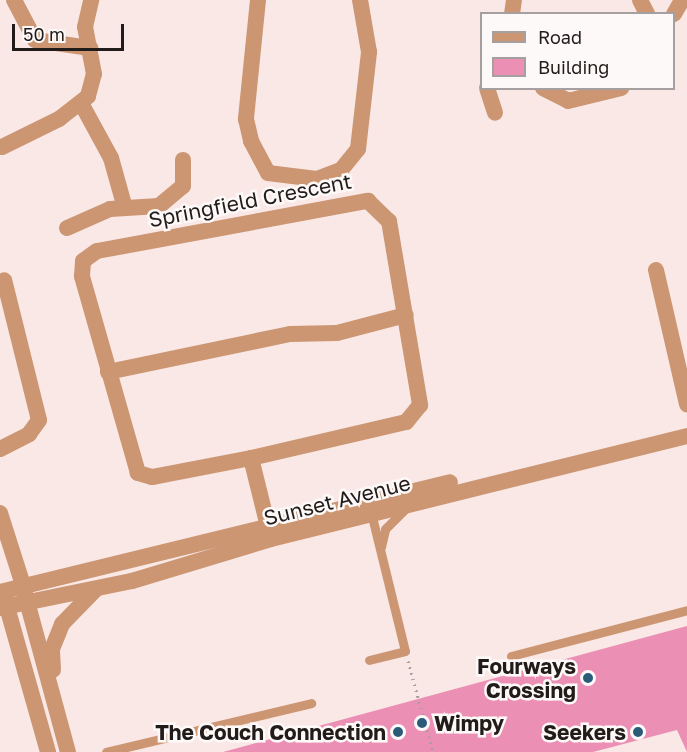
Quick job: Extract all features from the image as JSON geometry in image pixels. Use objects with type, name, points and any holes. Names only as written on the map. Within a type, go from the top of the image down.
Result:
[{"type":"street","points":[[14,0],[35,40],[90,48]]},
{"type":"street","points":[[2,147],[81,103],[94,74],[85,16],[91,0]]},
{"type":"street","points":[[258,0],[246,119],[251,141],[268,173],[317,179],[342,170],[358,149],[369,52],[360,0]]},
{"type":"street","points":[[675,13],[682,9],[682,0]]},
{"type":"street","points":[[488,90],[495,113]]},
{"type":"street","points":[[547,90],[568,101],[613,90]]},
{"type":"street","points":[[81,103],[111,158],[125,208]]},
{"type":"street","points":[[67,228],[110,209],[154,209],[177,194],[183,186],[183,160]]},
{"type":"street","name":"Springfield Crescent","points":[[359,200],[377,206],[388,221],[406,315],[421,394],[417,414],[406,422],[251,458],[141,475],[131,458],[82,276],[86,257],[359,200]]},
{"type":"street","points":[[656,270],[687,404]]},
{"type":"street","points":[[0,449],[29,434],[39,420],[4,280]]},
{"type":"street","points":[[108,372],[290,334],[337,333],[406,315]]},
{"type":"street","name":"Sunset Avenue","points":[[1,589],[370,509],[687,426]]},
{"type":"street","name":"Sunset Avenue","points":[[370,509],[411,504],[687,436]]},
{"type":"street","points":[[251,458],[270,532]]},
{"type":"street","points":[[0,513],[23,585],[68,752]]},
{"type":"street","name":"Sunset Avenue","points":[[4,609],[96,589],[270,532]]},
{"type":"street","points":[[1,589],[4,609],[48,752]]},
{"type":"street","points":[[58,712],[55,636],[96,589]]},
{"type":"lane","points":[[381,550],[385,529],[411,504]]},
{"type":"lane","points":[[369,660],[405,651],[370,509]]},
{"type":"lane","points":[[511,656],[687,610]]},
{"type":"lane","points":[[106,752],[311,703]]},
{"type":"path","points":[[405,651],[433,752]]},
{"type":"building","name":"Fourways Crossing","points":[[687,626],[687,752],[677,730],[593,752],[223,752]]},
{"type":"place","name":"Fourways Crossing","points":[[588,678]]},
{"type":"place","name":"Wimpy","points":[[422,723]]},
{"type":"place","name":"The Couch Connection","points":[[398,732]]},
{"type":"place","name":"Seekers","points":[[638,732]]}]
